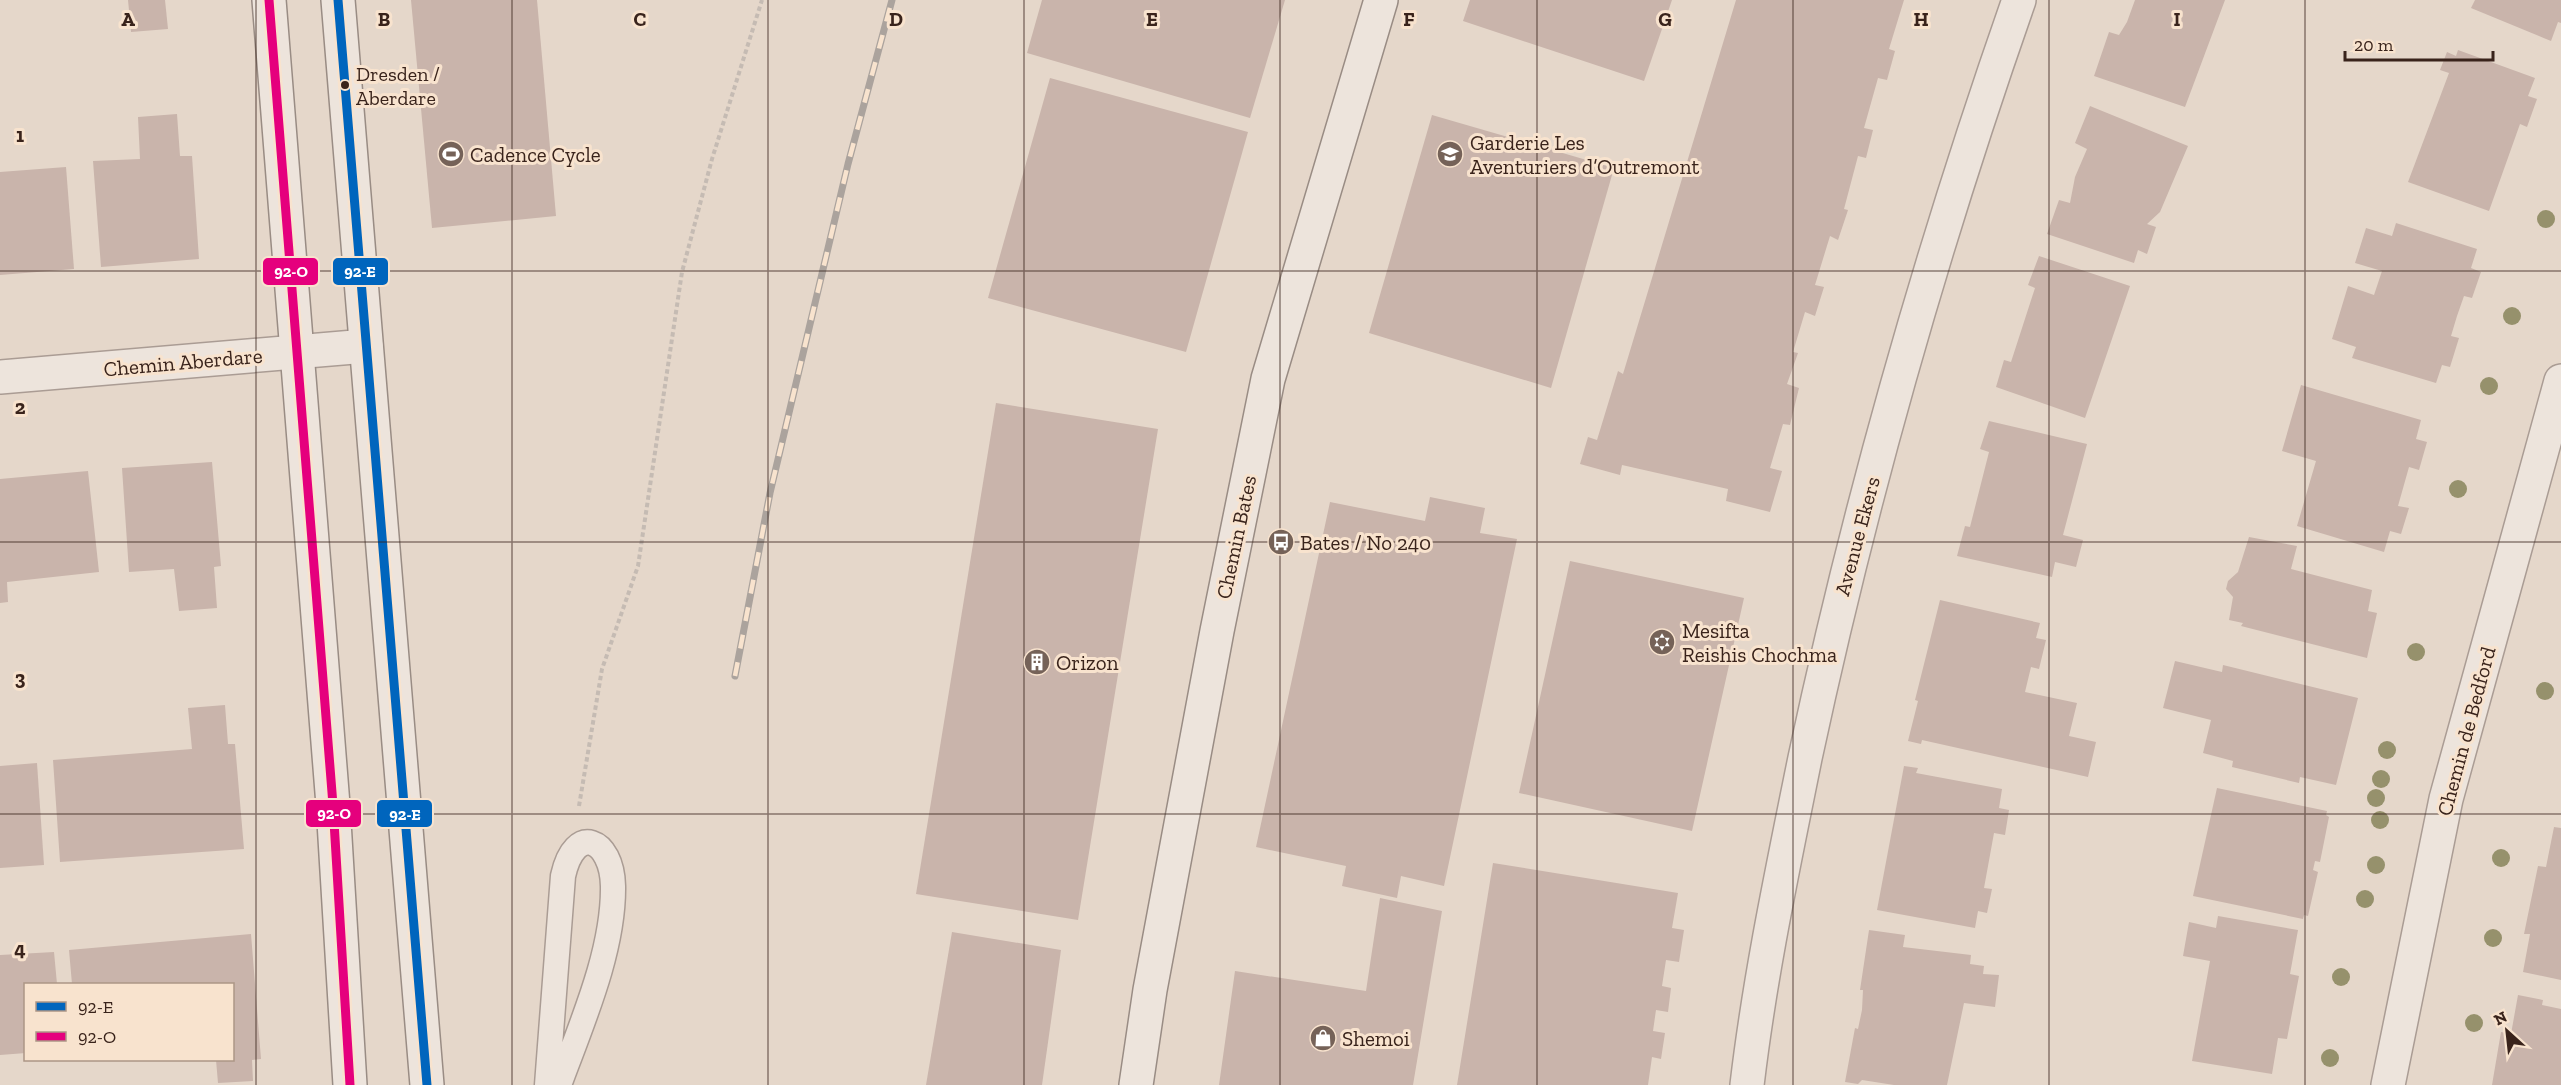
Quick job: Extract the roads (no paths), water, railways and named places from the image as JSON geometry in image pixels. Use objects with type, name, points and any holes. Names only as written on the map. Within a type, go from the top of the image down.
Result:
[{"type":"street","points":[[269,0],[333,805],[350,1085]]},
{"type":"street","points":[[338,0],[427,1085]]},
{"type":"street","name":"Chemin Bates","points":[[1136,1085],[1150,990],[1210,665],[1268,379],[1381,0]]},
{"type":"street","name":"Avenue Ekers","points":[[1747,1085],[1754,1026],[1775,900],[1837,614],[1926,285],[1977,119],[2019,0]]},
{"type":"street","name":"Chemin Aberdare","points":[[0,377],[366,346]]},
{"type":"street","name":"Chemin de Bedford","points":[[2388,1085],[2446,799],[2561,381]]},
{"type":"lane","points":[[547,1085],[563,876],[567,858],[573,849],[581,844],[592,843],[603,850],[611,864],[613,900],[597,975],[559,1085]]},
{"type":"railway","points":[[735,676],[770,493],[848,164],[892,0]]},
{"type":"place","name":"Dresden / Aberdare","points":[[345,85]]},
{"type":"place","name":"Cadence Cycle","points":[[451,154]]},
{"type":"place","name":"Garderie Les Aventuriers d’Outremont","points":[[1450,154]]},
{"type":"place","name":"Bates / No 240","points":[[1281,542]]},
{"type":"place","name":"Mesifta Reishis Chochma","points":[[1662,642]]},
{"type":"place","name":"Orizon","points":[[1037,662]]},
{"type":"place","name":"Shemoi","points":[[1323,1038]]}]
